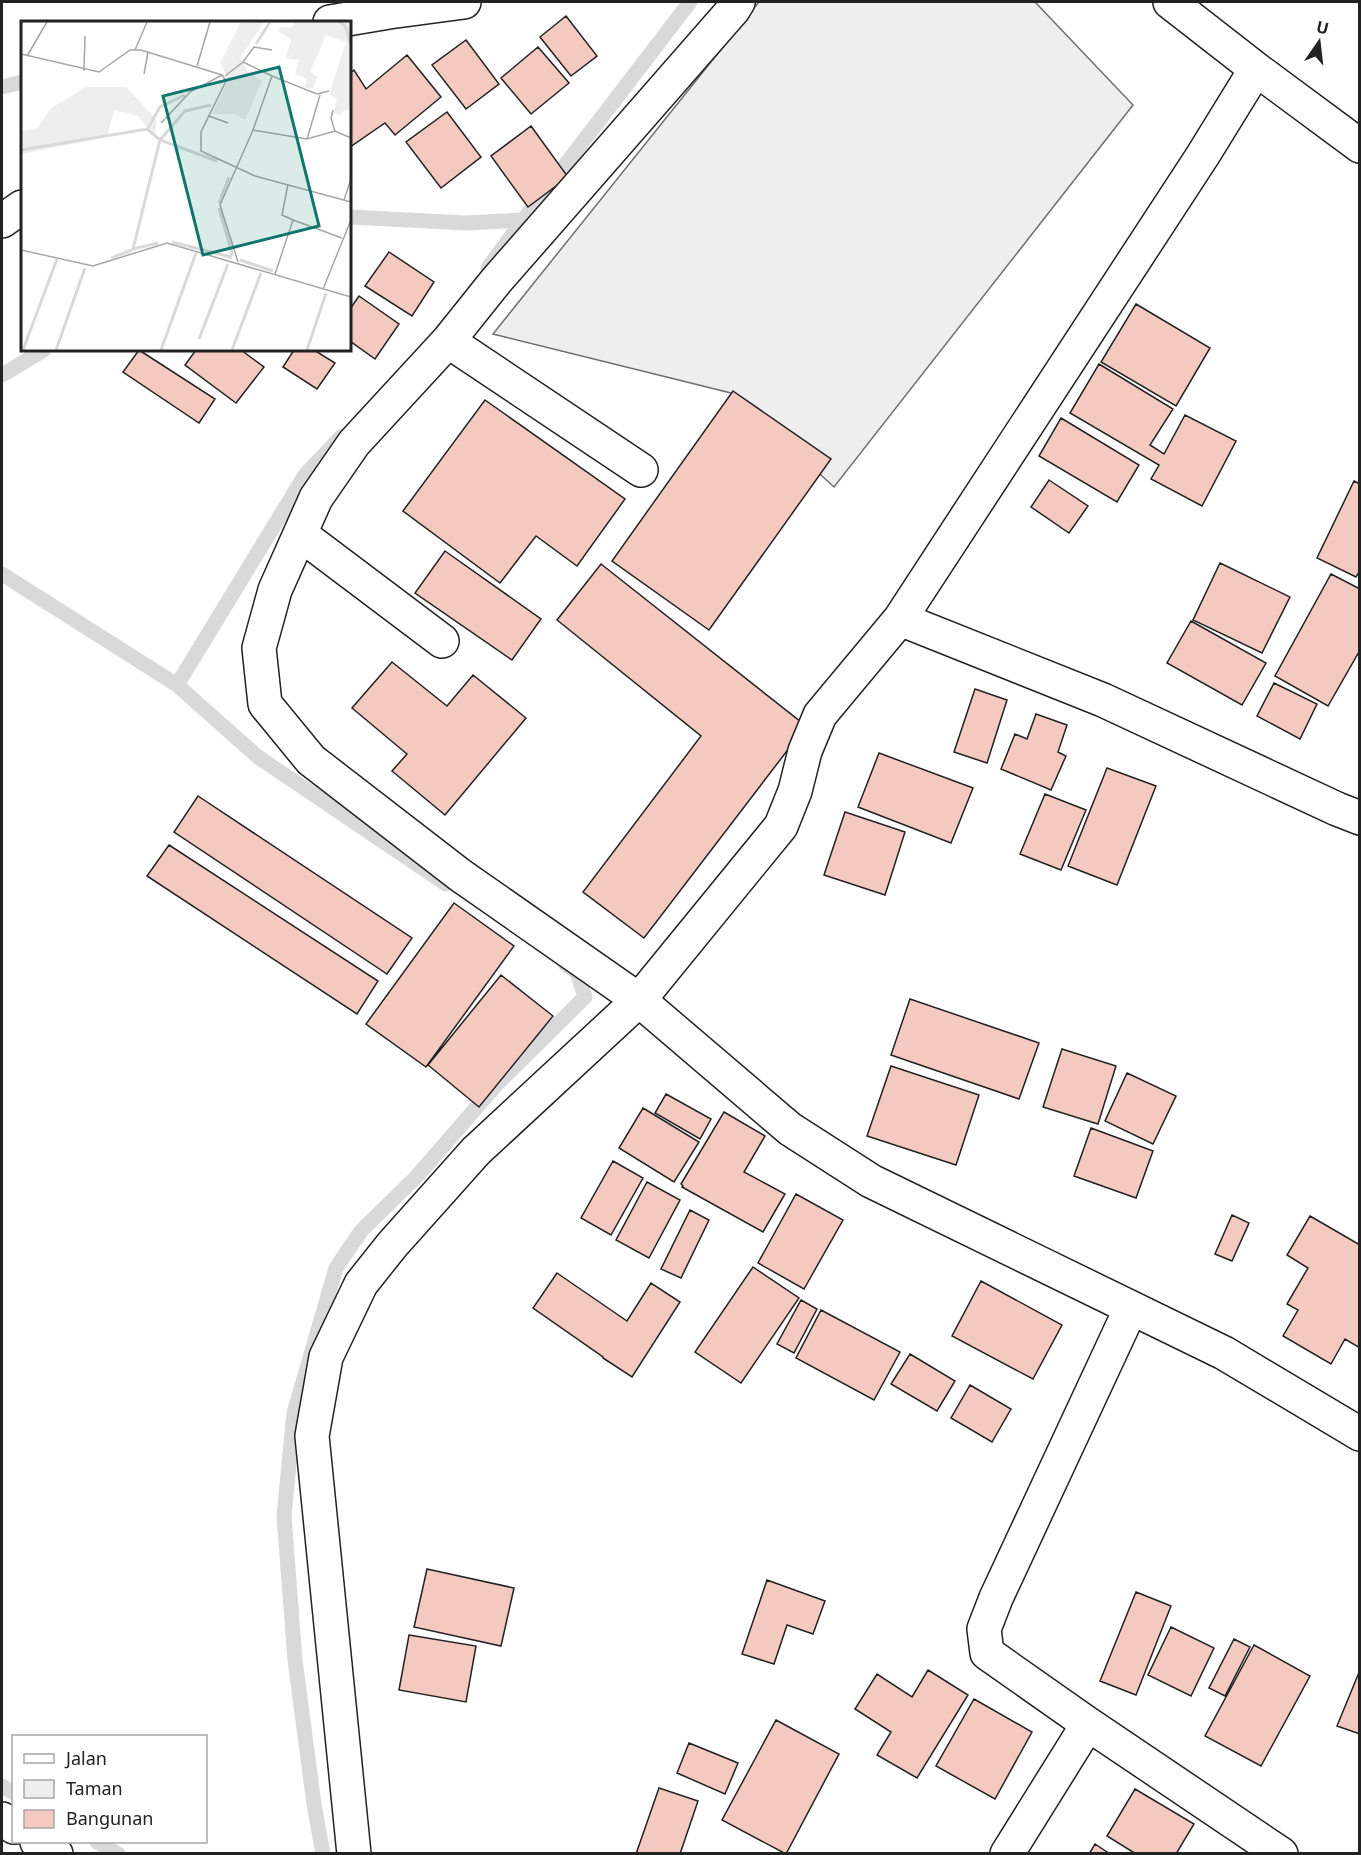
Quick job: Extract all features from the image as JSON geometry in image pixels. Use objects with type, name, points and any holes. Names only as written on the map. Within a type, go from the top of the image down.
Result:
[{"type":"street","points":[[336,21],[464,2]]},
{"type":"street","points":[[738,2],[496,281],[448,341],[354,443],[316,498],[275,590],[259,648],[265,704],[311,760],[460,875],[639,1000],[790,1130],[871,1181],[1224,1353],[1359,1434]]},
{"type":"street","points":[[1170,2],[1359,146]]},
{"type":"street","points":[[354,1854],[312,1436],[326,1358],[361,1284],[392,1245],[476,1150],[639,1000],[781,825],[795,790],[805,751],[820,715],[900,619],[1203,155],[1256,69]]},
{"type":"street","points":[[2,221],[21,208]]},
{"type":"street","points":[[448,341],[641,470]]},
{"type":"street","points":[[300,534],[441,641]]},
{"type":"street","points":[[900,619],[1103,700],[1359,818]]},
{"type":"street","points":[[1131,1308],[996,1598],[984,1629],[987,1653],[1281,1854]]},
{"type":"street","points":[[1007,1854],[1088,1724]]},
{"type":"street","points":[[39,1843],[56,1854]]},
{"type":"green space","points":[[759,2],[1035,2],[1133,105],[834,487],[731,393],[493,334]]},
{"type":"building","points":[[566,16],[597,56],[571,76],[540,37]]},
{"type":"building","points":[[466,40],[499,84],[466,109],[432,65]]},
{"type":"building","points":[[538,47],[569,83],[531,114],[501,78]]},
{"type":"building","points":[[407,55],[441,97],[395,135],[385,123],[351,146],[351,72],[354,70],[366,89]]},
{"type":"building","points":[[447,112],[481,157],[441,188],[406,142]]},
{"type":"building","points":[[531,126],[568,177],[528,207],[491,156]]},
{"type":"building","points":[[389,252],[434,282],[412,316],[365,286]]},
{"type":"building","points":[[359,296],[399,324],[375,359],[351,342],[351,308]]},
{"type":"building","points":[[1136,304],[1210,348],[1176,406],[1101,362]]},
{"type":"building","points":[[141,351],[215,399],[199,423],[123,372]]},
{"type":"building","points":[[195,351],[242,351],[264,367],[236,403],[185,365]]},
{"type":"building","points":[[293,351],[316,351],[335,363],[317,389],[283,367]]},
{"type":"building","points":[[1099,364],[1173,409],[1150,445],[1164,454],[1185,415],[1236,441],[1202,506],[1151,479],[1159,465],[1070,413]]},
{"type":"building","points":[[733,391],[831,459],[709,630],[612,561]]},
{"type":"building","points":[[485,400],[625,499],[577,566],[536,536],[500,583],[403,511]]},
{"type":"building","points":[[1061,418],[1139,465],[1117,502],[1039,456]]},
{"type":"building","points":[[1049,480],[1088,506],[1069,533],[1031,507]]},
{"type":"building","points":[[1354,481],[1360,484],[1360,570],[1356,577],[1317,558]]},
{"type":"building","points":[[445,551],[541,619],[512,660],[415,593]]},
{"type":"building","points":[[1220,563],[1290,597],[1262,653],[1193,620]]},
{"type":"building","points":[[601,564],[806,726],[644,938],[583,892],[701,736],[557,620]]},
{"type":"building","points":[[1331,574],[1360,589],[1360,650],[1328,706],[1275,676]]},
{"type":"building","points":[[1191,621],[1266,663],[1242,705],[1167,663]]},
{"type":"building","points":[[392,662],[447,706],[473,675],[526,718],[445,815],[392,771],[407,754],[352,708]]},
{"type":"building","points":[[1274,683],[1317,704],[1300,739],[1257,716]]},
{"type":"building","points":[[975,689],[1007,700],[987,763],[954,752]]},
{"type":"building","points":[[1036,714],[1067,725],[1058,752],[1066,756],[1051,790],[1001,769],[1015,734],[1027,739]]},
{"type":"building","points":[[879,753],[973,788],[951,843],[858,807]]},
{"type":"building","points":[[1107,768],[1156,786],[1117,885],[1068,866]]},
{"type":"building","points":[[1045,794],[1086,810],[1061,870],[1020,854]]},
{"type":"building","points":[[198,796],[412,938],[387,974],[174,832]]},
{"type":"building","points":[[845,812],[905,832],[885,895],[824,875]]},
{"type":"building","points":[[169,845],[378,981],[357,1014],[147,876]]},
{"type":"building","points":[[454,903],[514,946],[426,1067],[366,1024]]},
{"type":"building","points":[[501,975],[553,1016],[479,1107],[428,1065]]},
{"type":"building","points":[[910,999],[1039,1043],[1019,1099],[891,1055]]},
{"type":"building","points":[[1062,1049],[1116,1066],[1098,1124],[1043,1107]]},
{"type":"building","points":[[891,1066],[979,1095],[956,1165],[867,1136]]},
{"type":"building","points":[[1127,1073],[1176,1096],[1153,1144],[1105,1121]]},
{"type":"building","points":[[666,1094],[711,1119],[700,1139],[655,1113]]},
{"type":"building","points":[[643,1108],[699,1142],[674,1182],[619,1148]]},
{"type":"building","points":[[724,1112],[765,1136],[744,1172],[785,1194],[763,1232],[682,1187],[681,1184]]},
{"type":"building","points":[[1091,1128],[1153,1151],[1136,1198],[1074,1176]]},
{"type":"building","points":[[613,1161],[643,1178],[611,1235],[581,1218]]},
{"type":"building","points":[[647,1182],[680,1200],[649,1258],[616,1240]]},
{"type":"building","points":[[796,1194],[843,1220],[804,1289],[758,1263]]},
{"type":"building","points":[[690,1210],[709,1220],[681,1278],[661,1269]]},
{"type":"building","points":[[1232,1215],[1249,1223],[1232,1261],[1215,1254]]},
{"type":"building","points":[[1310,1216],[1360,1245],[1360,1348],[1345,1339],[1331,1364],[1283,1336],[1298,1310],[1287,1304],[1308,1268],[1287,1255]]},
{"type":"building","points":[[753,1267],[799,1298],[741,1383],[695,1352]]},
{"type":"building","points":[[557,1273],[627,1321],[651,1283],[680,1302],[632,1377],[533,1308]]},
{"type":"building","points":[[981,1281],[1062,1325],[1033,1379],[952,1336]]},
{"type":"building","points":[[801,1300],[817,1309],[794,1353],[777,1344]]},
{"type":"building","points":[[821,1310],[900,1352],[874,1400],[796,1358]]},
{"type":"building","points":[[910,1354],[955,1381],[937,1411],[891,1384]]},
{"type":"building","points":[[970,1385],[1011,1409],[992,1442],[951,1418]]},
{"type":"building","points":[[427,1569],[514,1588],[501,1646],[414,1627]]},
{"type":"building","points":[[767,1580],[825,1601],[813,1634],[787,1625],[774,1664],[742,1654]]},
{"type":"building","points":[[1136,1592],[1171,1606],[1136,1695],[1100,1681]]},
{"type":"building","points":[[1171,1627],[1214,1648],[1191,1696],[1148,1675]]},
{"type":"building","points":[[409,1635],[476,1646],[466,1702],[399,1690]]},
{"type":"building","points":[[1234,1639],[1250,1647],[1225,1696],[1209,1688]]},
{"type":"building","points":[[1254,1645],[1310,1676],[1261,1766],[1205,1736]]},
{"type":"building","points":[[928,1670],[968,1695],[917,1778],[877,1755],[891,1732],[855,1709],[877,1674],[912,1697]]},
{"type":"building","points":[[1360,1670],[1360,1734],[1337,1726]]},
{"type":"building","points":[[974,1699],[1032,1732],[995,1799],[936,1766]]},
{"type":"building","points":[[776,1720],[839,1754],[786,1854],[722,1820]]},
{"type":"building","points":[[689,1743],[738,1763],[725,1794],[677,1773]]},
{"type":"building","points":[[659,1788],[698,1801],[680,1854],[636,1854]]},
{"type":"building","points":[[1135,1789],[1194,1824],[1176,1854],[1136,1854],[1107,1836]]},
{"type":"building","points":[[1095,1844],[1110,1854],[1089,1854]]},
{"type":"waterway","points":[[523,220],[690,2]]},
{"type":"waterway","points":[[2,87],[21,82]]},
{"type":"waterway","points":[[351,217],[466,223],[523,220],[488,268]]},
{"type":"waterway","points":[[2,375],[42,351]]},
{"type":"waterway","points":[[177,685],[305,475],[342,436]]},
{"type":"waterway","points":[[2,574],[177,685],[258,757],[446,884]]},
{"type":"waterway","points":[[323,1854],[295,1660],[284,1516],[294,1413],[336,1268],[361,1231],[418,1175],[496,1085],[585,997],[577,972],[566,965]]},
{"type":"waterway","points":[[2,1786],[12,1792]]},
{"type":"waterway","points":[[99,1843],[118,1854]]}]
